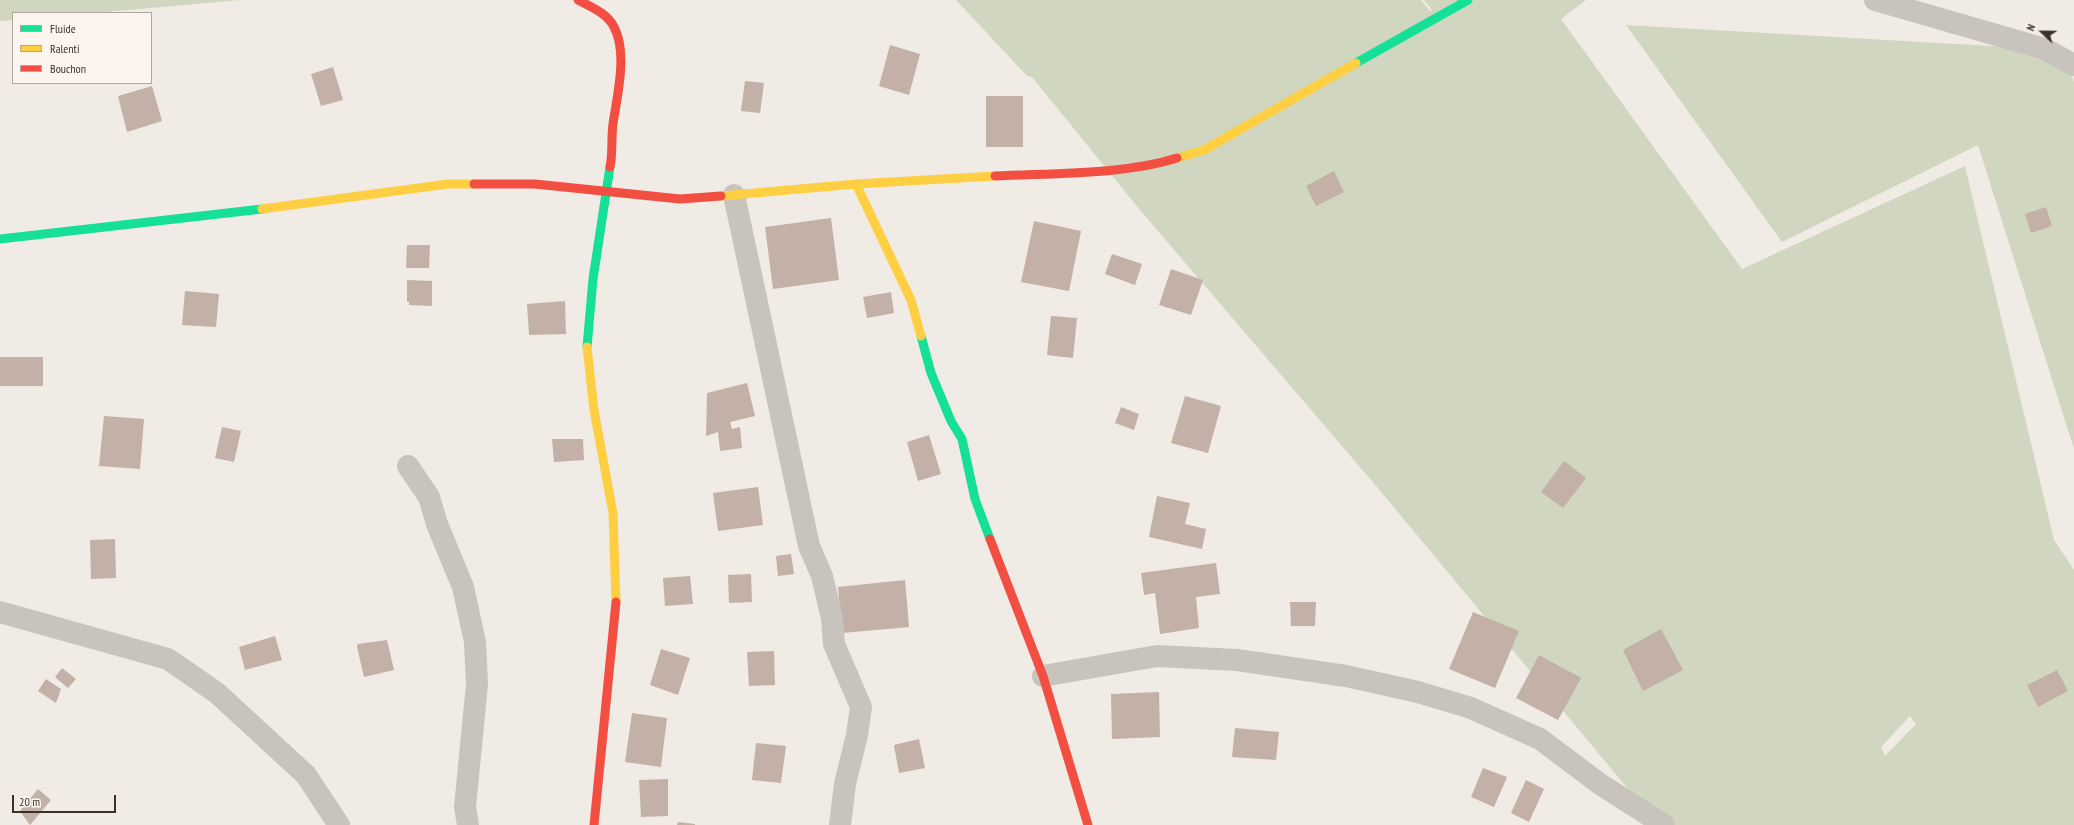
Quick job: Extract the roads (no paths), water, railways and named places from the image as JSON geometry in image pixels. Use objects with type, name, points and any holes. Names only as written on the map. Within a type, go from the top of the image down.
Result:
[{"type":"street","points":[[578,0],[605,15],[614,26],[619,39],[618,92],[613,124],[612,163],[593,279],[587,349],[594,410],[613,513],[617,593],[594,825]]},
{"type":"street","points":[[0,239],[295,205],[448,184],[535,184],[607,190],[680,199],[856,184],[1122,169],[1162,163],[1204,150],[1468,0]]},
{"type":"street","points":[[1875,0],[2045,49],[2074,65]]},
{"type":"street","points":[[856,184],[911,300],[932,373],[951,421],[962,439],[975,499],[1043,676],[1088,825]]},
{"type":"street","points":[[734,195],[809,546],[822,576],[832,618],[834,644],[861,707],[857,735],[845,784],[840,825]]},
{"type":"street","points":[[408,466],[429,497],[437,524],[463,586],[475,642],[477,684],[465,807],[468,825]]},
{"type":"street","points":[[0,612],[168,659],[217,693],[306,775],[339,825]]},
{"type":"street","points":[[1043,676],[1157,656],[1237,660],[1346,676],[1418,692],[1471,708],[1540,738],[1600,784],[1664,825]]}]
